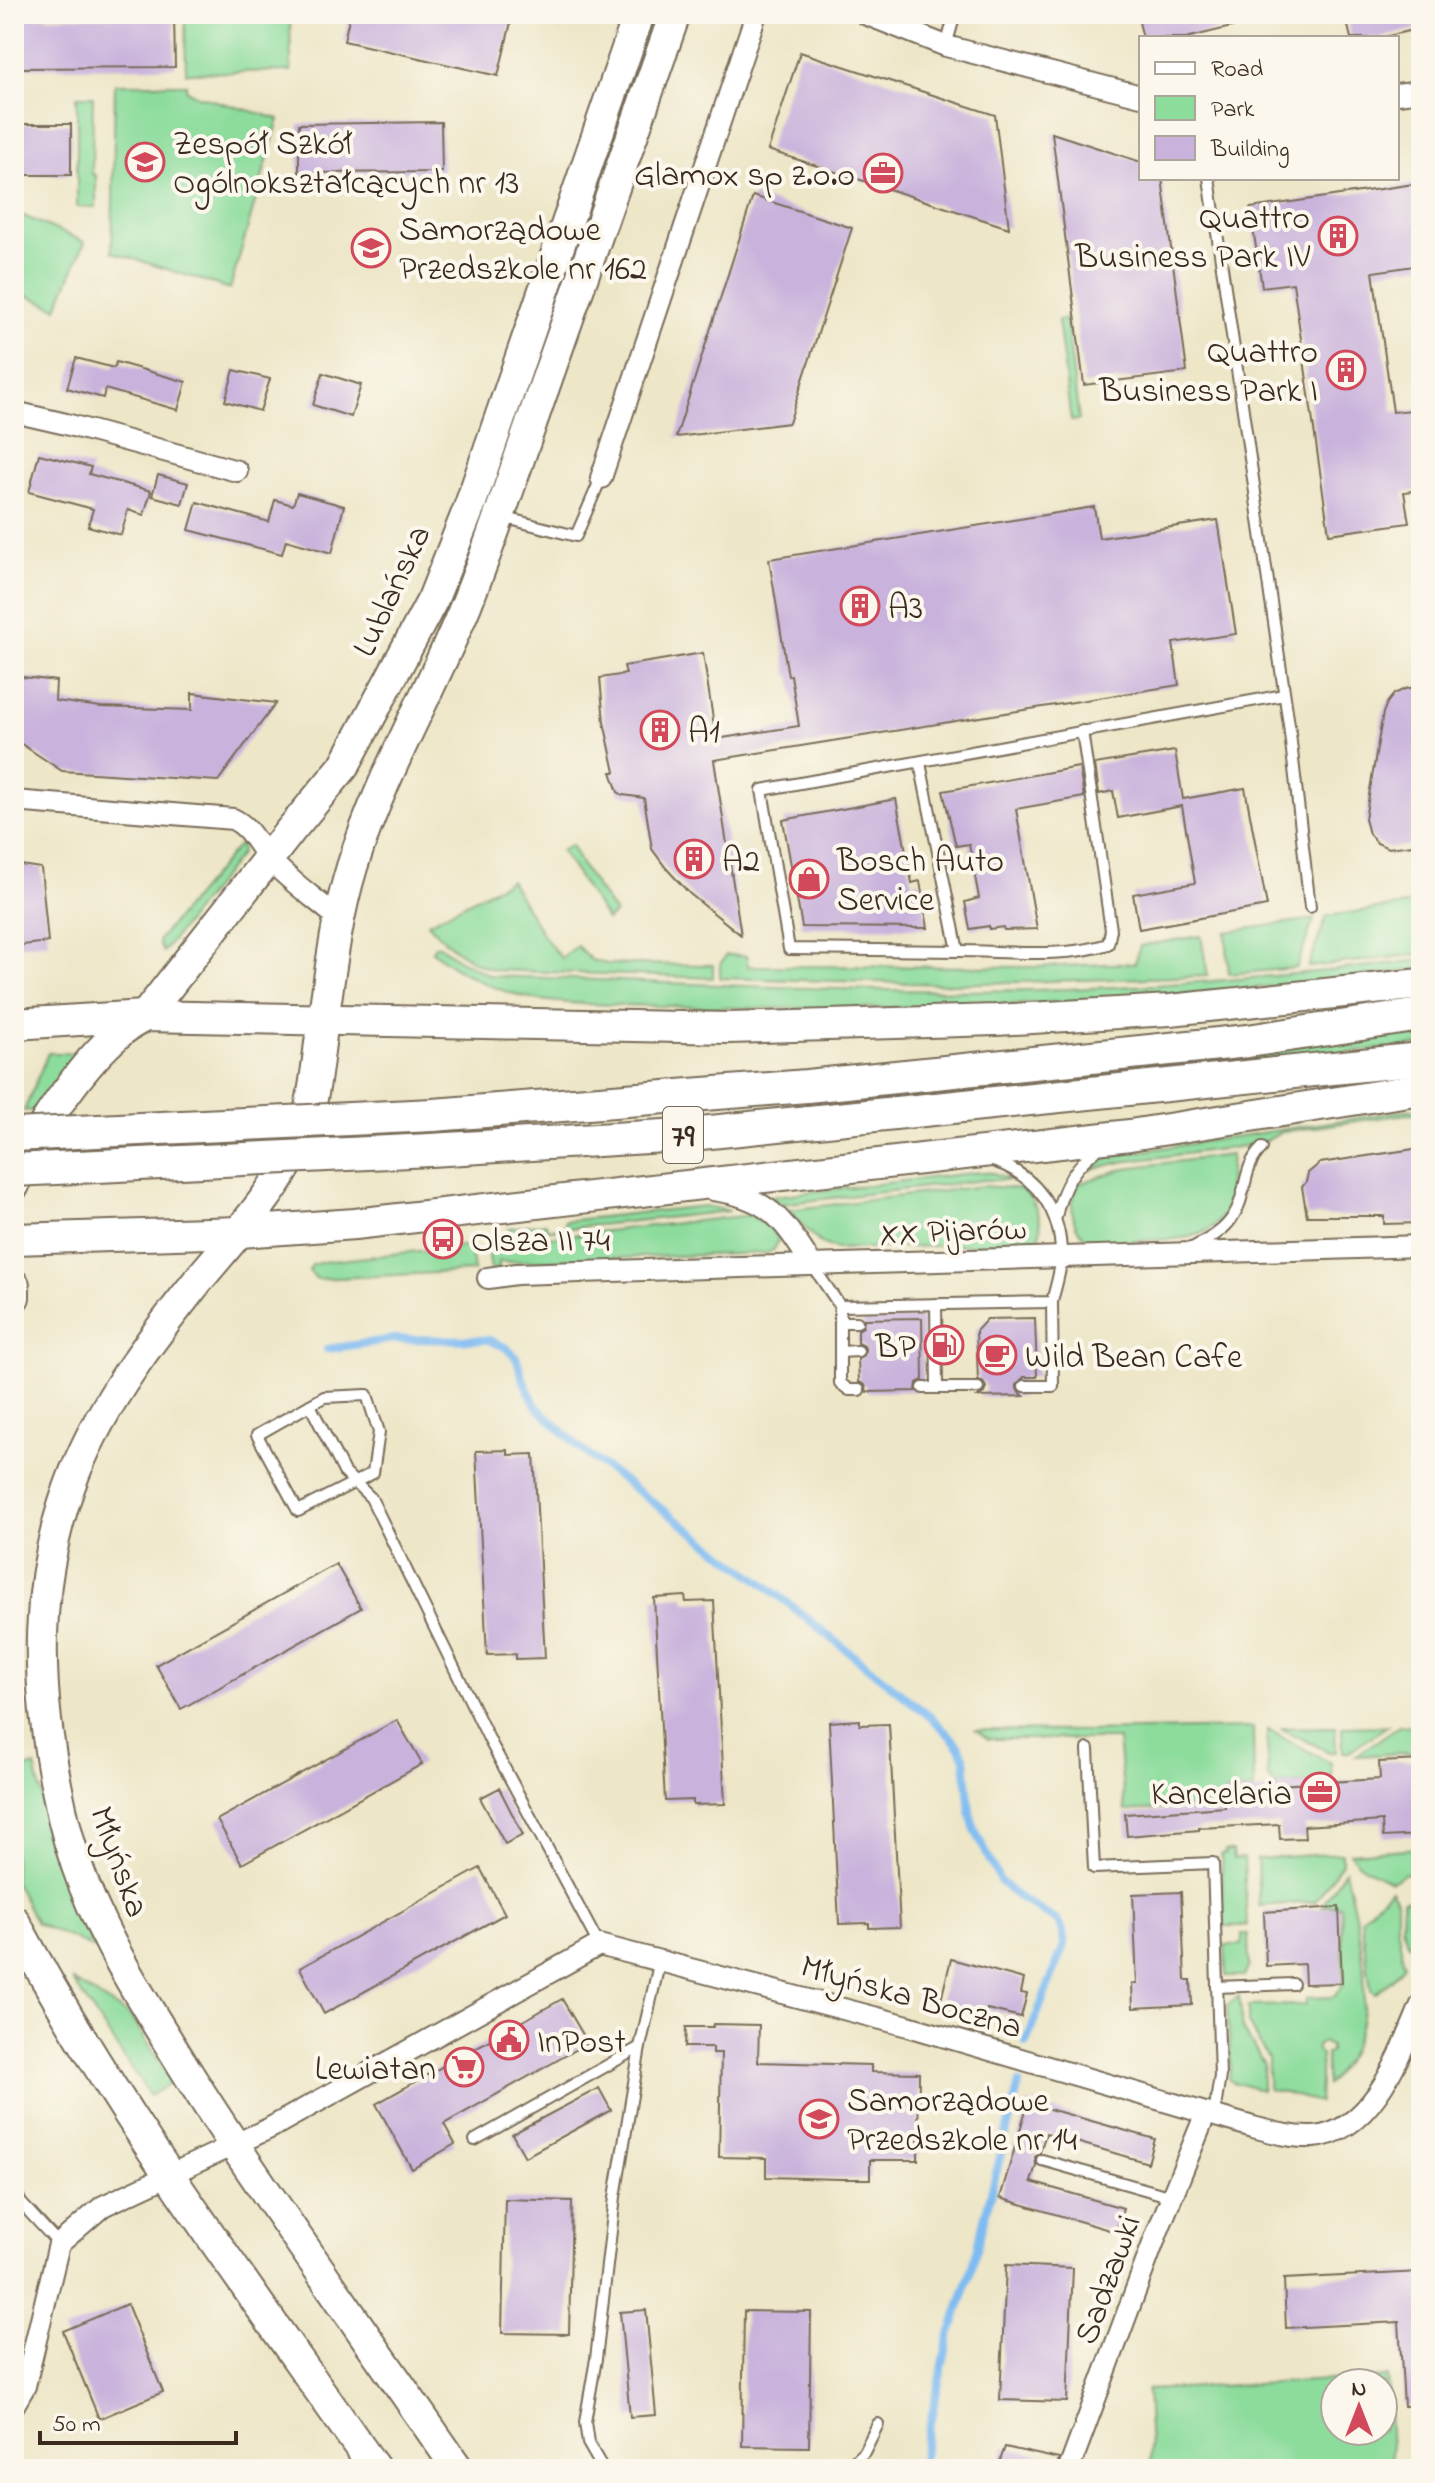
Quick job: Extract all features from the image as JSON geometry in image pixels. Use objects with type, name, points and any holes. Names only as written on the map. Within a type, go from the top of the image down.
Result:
[{"type":"main road","name":"Lublańska","points":[[14,1185],[24,1159],[54,1109],[99,1052],[120,1031],[145,1016],[344,766],[433,599],[469,508],[639,14]]},
{"type":"main road","name":"Lublańska","points":[[324,1018],[339,919],[351,871],[378,794],[463,611],[500,516],[675,14]]},
{"type":"main road","points":[[14,1024],[145,1016],[729,1028],[1170,1010],[1421,984]]},
{"type":"main road","name":"79","points":[[14,1135],[433,1115],[822,1085],[1248,1041],[1421,1015]]},
{"type":"main road","name":"Młyńska","points":[[324,1018],[311,1105],[300,1140],[240,1232],[197,1282],[127,1375],[105,1410],[81,1460],[65,1503],[50,1560],[42,1613],[40,1667],[43,1711],[66,1831],[86,1891],[115,1954],[234,2146],[458,2469]]},
{"type":"main road","name":"79","points":[[14,1170],[681,1135],[1421,1059]]},
{"type":"main road","points":[[14,1239],[329,1227],[1130,1135],[1421,1089]]},
{"type":"main road","points":[[14,1285],[14,1297]]},
{"type":"main road","points":[[14,1921],[83,2043],[130,2118],[375,2469]]},
{"type":"street","points":[[601,478],[756,14]]},
{"type":"street","points":[[865,14],[946,46],[1139,95]]},
{"type":"street","points":[[1399,94],[1421,91]]},
{"type":"street","points":[[14,412],[237,471]]},
{"type":"street","points":[[14,801],[233,819],[244,824],[255,836],[269,859],[339,919]]},
{"type":"street","points":[[665,1187],[726,1192],[762,1205],[780,1218],[812,1265]]},
{"type":"street","name":"XX Pijarów","points":[[488,1278],[516,1274],[1421,1246]]},
{"type":"street","points":[[14,2405],[25,2386],[59,2244],[103,2206],[234,2146],[599,1945]]},
{"type":"street","name":"Młyńska Boczna","points":[[599,1945],[908,2026],[1298,2137],[1316,2137],[1339,2129],[1373,2102],[1421,2005]]},
{"type":"street","name":"Sadzawki","points":[[1069,2469],[1172,2197],[1210,2114]]},
{"type":"lane","points":[[946,46],[955,14]]},
{"type":"lane","points":[[1209,180],[1284,695],[1310,907]]},
{"type":"lane","points":[[500,516],[576,536],[601,478]]},
{"type":"lane","points":[[1082,731],[1111,930],[1108,944],[1089,950],[1061,952],[789,949],[762,790],[920,763],[1082,731],[1284,695]]},
{"type":"lane","points":[[920,763],[958,951]]},
{"type":"lane","points":[[1056,1217],[1067,1183],[1081,1163],[1105,1145],[1130,1135]]},
{"type":"lane","points":[[1181,1254],[1216,1234],[1231,1220],[1240,1204],[1248,1167],[1262,1148]]},
{"type":"lane","points":[[951,1156],[992,1160],[1020,1173],[1042,1194],[1056,1217],[1061,1258],[1052,1302],[1053,1386],[1024,1386]]},
{"type":"lane","points":[[812,1265],[840,1306],[840,1383],[849,1390],[859,1390]]},
{"type":"lane","points":[[840,1306],[1052,1302]]},
{"type":"lane","points":[[936,1304],[937,1388]]},
{"type":"lane","points":[[922,1321],[936,1321]]},
{"type":"lane","points":[[840,1322],[857,1322]]},
{"type":"lane","points":[[922,1349],[936,1349]]},
{"type":"lane","points":[[840,1352],[858,1351]]},
{"type":"lane","points":[[923,1388],[978,1388]]},
{"type":"lane","points":[[367,1395],[379,1432],[373,1473],[355,1483],[298,1511],[257,1435],[324,1397],[367,1395]]},
{"type":"lane","points":[[310,1405],[344,1472],[371,1498],[491,1743],[599,1945]]},
{"type":"lane","points":[[1088,1749],[1094,1868],[1213,1863],[1220,2076],[1210,2114]]},
{"type":"lane","points":[[603,2469],[588,2443],[585,2422],[596,2359],[615,2197],[640,2047],[660,1960]]},
{"type":"lane","points":[[1217,1987],[1293,1984]]},
{"type":"lane","points":[[475,2140],[640,2047]]},
{"type":"lane","points":[[1042,2160],[1172,2197]]},
{"type":"lane","points":[[14,2189],[21,2203],[59,2244]]},
{"type":"lane","points":[[846,2469],[864,2452],[878,2424]]},
{"type":"green space","points":[[185,14],[290,14],[291,71],[186,73]]},
{"type":"green space","points":[[115,84],[186,84],[186,90],[198,96],[279,119],[230,289],[112,252]]},
{"type":"green space","points":[[77,96],[93,96],[92,174],[96,175],[96,207],[77,207]]},
{"type":"green space","points":[[14,212],[85,242],[57,308],[14,290]]},
{"type":"green space","points":[[1066,319],[1079,420],[1071,421],[1058,320]]},
{"type":"green space","points":[[242,841],[241,853],[163,952],[159,939]]},
{"type":"green space","points":[[571,845],[583,868],[615,913],[607,920],[561,851]]},
{"type":"green space","points":[[510,880],[542,934],[561,958],[577,946],[591,960],[607,964],[713,965],[713,978],[494,970],[458,951],[428,923]]},
{"type":"green space","points":[[1421,903],[1421,954],[1308,967],[1327,916]]},
{"type":"green space","points":[[1314,919],[1296,968],[1229,974],[1226,932]]},
{"type":"green space","points":[[1201,936],[1208,976],[950,984],[720,978],[720,965],[726,955],[746,956],[748,966],[1034,967],[1135,963],[1140,946]]},
{"type":"green space","points":[[435,946],[491,976],[831,989],[967,991],[1132,986],[1277,976],[1421,960],[1421,969],[1255,988],[1003,1005],[752,1008],[619,1005],[556,1002],[507,992],[455,968],[432,951]]},
{"type":"green space","points":[[1421,1029],[1421,1045],[942,1094],[941,1087]]},
{"type":"green space","points":[[48,1053],[73,1053],[76,1058],[40,1110],[24,1111]]},
{"type":"green space","points":[[1421,1108],[1421,1112],[1282,1132],[1260,1144],[1122,1162],[1089,1170],[1103,1160],[1124,1154]]},
{"type":"green space","points":[[1231,1155],[1226,1206],[1219,1221],[1203,1233],[1184,1238],[1100,1243],[1090,1240],[1077,1228],[1072,1211],[1078,1184],[1125,1168]]},
{"type":"green space","points":[[980,1172],[1011,1180],[984,1180],[781,1204],[772,1198],[775,1196]]},
{"type":"green space","points":[[983,1186],[1023,1189],[1038,1214],[1041,1228],[1038,1243],[835,1249],[819,1242],[788,1210]]},
{"type":"green space","points":[[704,1206],[730,1211],[513,1234],[508,1228],[546,1223],[547,1229],[565,1227],[565,1221]]},
{"type":"green space","points":[[751,1215],[770,1228],[779,1239],[774,1250],[766,1253],[499,1262],[499,1269],[491,1270],[487,1244]]},
{"type":"green space","points":[[471,1245],[474,1271],[317,1279],[309,1271],[312,1265],[323,1262]]},
{"type":"green space","points":[[1421,1725],[1421,1752],[1355,1756],[1399,1726]]},
{"type":"green space","points":[[1387,1726],[1349,1752],[1343,1752],[1342,1727]]},
{"type":"green space","points":[[1335,1727],[1336,1752],[1329,1752],[1280,1728]]},
{"type":"green space","points":[[1253,1728],[1254,1791],[1225,1792],[1225,1805],[1125,1811],[1118,1739],[988,1739],[976,1730],[1085,1731]]},
{"type":"green space","points":[[1267,1729],[1331,1763],[1332,1782],[1278,1785],[1277,1789],[1268,1777]]},
{"type":"green space","points":[[35,1766],[60,1858],[94,1948],[36,1923],[14,1880],[14,1772]]},
{"type":"green space","points":[[1421,1848],[1421,1867],[1413,1875],[1405,1873],[1391,1881],[1363,1866],[1350,1853]]},
{"type":"green space","points":[[1225,1851],[1233,1851],[1234,1859],[1244,1858],[1247,1926],[1224,1926],[1221,1854],[1226,1854]]},
{"type":"green space","points":[[1342,1853],[1342,1863],[1315,1902],[1259,1906],[1257,1859]]},
{"type":"green space","points":[[1345,1870],[1362,1954],[1363,2010],[1357,2037],[1345,2062],[1326,2085],[1326,2054],[1330,2046],[1322,2042],[1316,2046],[1321,2055],[1319,2102],[1268,2089],[1268,2059],[1248,2023],[1248,2006],[1306,2005],[1307,1998],[1334,1997],[1344,1983],[1341,1906],[1322,1906]]},
{"type":"green space","points":[[1421,1877],[1421,1943],[1408,1944],[1402,1926],[1403,1900],[1411,1899],[1416,1893],[1417,1881]]},
{"type":"green space","points":[[1391,1889],[1397,1899],[1397,1925],[1404,1965],[1375,1994],[1371,1991],[1361,1918]]},
{"type":"green space","points":[[1242,1934],[1248,1934],[1249,1966],[1244,1976],[1226,1976],[1225,1946],[1242,1945]]},
{"type":"green space","points":[[72,1980],[131,2017],[173,2082],[150,2096]]},
{"type":"green space","points":[[1239,1996],[1243,2029],[1264,2065],[1261,2090],[1232,2082],[1229,2078],[1227,2005]]},
{"type":"green space","points":[[1319,2381],[1319,2447],[1391,2447],[1392,2469],[1151,2469],[1147,2390]]},
{"type":"building","points":[[174,14],[175,67],[14,68],[14,18]]},
{"type":"building","points":[[350,14],[513,14],[498,76],[344,41]]},
{"type":"building","points":[[1137,14],[1251,14],[1252,22],[1194,36],[1142,36]]},
{"type":"building","points":[[1345,14],[1421,14],[1421,28],[1388,36],[1350,36]]},
{"type":"building","points":[[800,52],[995,115],[1009,228],[768,150]]},
{"type":"building","points":[[441,122],[442,172],[299,173],[299,124]]},
{"type":"building","points":[[14,124],[71,124],[71,175],[14,175]]},
{"type":"building","points":[[1052,133],[1139,161],[1139,180],[1162,180],[1187,372],[1084,385]]},
{"type":"building","points":[[1421,183],[1421,265],[1373,272],[1393,412],[1421,409],[1421,490],[1404,492],[1409,523],[1329,534],[1293,283],[1262,287],[1250,208]]},
{"type":"building","points":[[753,196],[852,228],[789,423],[676,437]]},
{"type":"building","points":[[76,358],[114,368],[116,362],[186,382],[178,410],[105,389],[103,398],[67,388]]},
{"type":"building","points":[[234,370],[270,379],[260,411],[225,401]]},
{"type":"building","points":[[323,373],[361,385],[351,417],[313,405]]},
{"type":"building","points":[[39,454],[91,467],[89,474],[151,491],[144,515],[128,510],[121,535],[88,526],[93,509],[29,492]]},
{"type":"building","points":[[158,475],[188,483],[182,504],[152,496]]},
{"type":"building","points":[[297,493],[344,506],[332,553],[286,540],[282,554],[189,530],[197,502],[269,522],[275,500],[293,505]]},
{"type":"building","points":[[1094,507],[1099,538],[1218,520],[1236,634],[1173,643],[1179,685],[714,760],[741,935],[690,894],[666,868],[652,849],[644,798],[618,792],[611,772],[615,772],[604,722],[600,678],[626,674],[624,666],[703,653],[716,739],[799,726],[769,559]]},
{"type":"building","points":[[14,676],[56,681],[55,701],[101,707],[192,710],[192,693],[276,703],[218,781],[62,771],[14,739]]},
{"type":"building","points":[[1421,686],[1421,844],[1388,848],[1377,843],[1369,834],[1365,819],[1383,713],[1394,694]]},
{"type":"building","points":[[1175,751],[1183,799],[1245,788],[1267,906],[1139,929],[1133,894],[1195,883],[1182,806],[1118,818],[1113,791],[1099,794],[1095,764]]},
{"type":"building","points":[[1079,767],[1084,797],[1016,809],[1037,929],[1004,930],[1003,927],[989,929],[989,926],[970,929],[965,902],[979,898],[969,844],[956,846],[943,791]]},
{"type":"building","points":[[896,799],[912,883],[920,881],[928,928],[802,927],[783,820]]},
{"type":"building","points":[[14,864],[41,868],[48,942],[14,946]]},
{"type":"building","points":[[1421,1148],[1421,1223],[1384,1224],[1384,1216],[1307,1216],[1302,1187],[1308,1173],[1320,1163]]},
{"type":"building","points":[[922,1318],[923,1380],[917,1383],[916,1391],[867,1392],[865,1385],[859,1382],[858,1359],[866,1351],[858,1343],[858,1330],[863,1327],[864,1319]]},
{"type":"building","points":[[1035,1318],[1037,1377],[1024,1377],[1016,1385],[1024,1396],[978,1397],[986,1387],[978,1380],[976,1331],[987,1319]]},
{"type":"building","points":[[508,1450],[508,1455],[534,1454],[545,1658],[516,1659],[516,1654],[487,1655],[476,1451]]},
{"type":"building","points":[[336,1564],[361,1608],[181,1709],[156,1665]]},
{"type":"building","points":[[685,1596],[686,1602],[714,1601],[725,1804],[693,1805],[693,1800],[665,1801],[654,1598]]},
{"type":"building","points":[[397,1720],[422,1764],[242,1864],[217,1820]]},
{"type":"building","points":[[860,1720],[860,1725],[889,1724],[900,1927],[869,1928],[869,1923],[839,1924],[829,1722]]},
{"type":"building","points":[[1421,1760],[1421,1835],[1383,1837],[1382,1821],[1304,1826],[1305,1838],[1280,1839],[1279,1824],[1127,1836],[1125,1814],[1225,1807],[1224,1792],[1277,1790],[1277,1785],[1380,1779],[1379,1762]]},
{"type":"building","points":[[499,1788],[523,1835],[505,1844],[480,1798]]},
{"type":"building","points":[[480,1868],[505,1914],[324,2014],[300,1968]]},
{"type":"building","points":[[1181,1892],[1185,1980],[1191,1980],[1192,2005],[1133,2008],[1132,1984],[1137,1984],[1133,1894]]},
{"type":"building","points":[[1339,1907],[1342,1983],[1305,1984],[1304,1964],[1266,1966],[1264,1912]]},
{"type":"building","points":[[951,1959],[1024,1979],[1021,1993],[1027,1994],[1021,2017],[987,2009],[985,2016],[940,2004]]},
{"type":"building","points":[[562,1999],[588,2043],[444,2124],[455,2144],[412,2169],[376,2104]]},
{"type":"building","points":[[714,2024],[759,2025],[758,2062],[871,2065],[871,2072],[919,2073],[918,2160],[870,2160],[870,2179],[841,2179],[766,2177],[766,2158],[719,2157],[721,2053],[713,2053],[713,2047],[685,2047],[686,2027],[713,2027]]},
{"type":"building","points":[[599,2088],[611,2110],[525,2157],[512,2134]]},
{"type":"building","points":[[1028,2103],[1155,2139],[1148,2163],[1046,2133],[1040,2152],[1035,2157],[1031,2182],[1123,2208],[1116,2232],[1000,2198]]},
{"type":"building","points":[[505,2199],[572,2201],[569,2334],[502,2333]]},
{"type":"building","points":[[1006,2265],[1073,2268],[1067,2402],[1000,2400]]},
{"type":"building","points":[[1421,2272],[1421,2406],[1404,2406],[1399,2322],[1286,2328],[1284,2279]]},
{"type":"building","points":[[127,2304],[163,2392],[99,2419],[63,2331]]},
{"type":"building","points":[[646,2310],[656,2415],[630,2417],[620,2312]]},
{"type":"building","points":[[744,2311],[811,2312],[809,2447],[742,2446]]},
{"type":"building","points":[[1005,2447],[1059,2459],[1056,2469],[997,2469]]},
{"type":"waterway","points":[[327,1349],[394,1339],[489,1340],[505,1347],[516,1357],[536,1406],[583,1451],[764,1584],[933,1719],[952,1738],[965,1758],[970,1813],[1000,1881],[1015,1895],[1057,1921],[1063,1931],[1064,1945],[1026,2043]]},
{"type":"waterway","points":[[920,2469],[948,2341],[969,2278],[1019,2084]]},
{"type":"place","name":"Zespół Szkół Ogólnokształcących nr 13","points":[[145,162]]},
{"type":"place","name":"Glamox sp z.o.o","points":[[883,173]]},
{"type":"place","name":"Quattro Business Park IV","points":[[1338,236]]},
{"type":"place","name":"Samorządowe Przedszkole nr 162","points":[[371,248]]},
{"type":"place","name":"Quattro Business Park I","points":[[1346,370]]},
{"type":"place","name":"A3","points":[[860,606]]},
{"type":"place","name":"A1","points":[[660,730]]},
{"type":"place","name":"A2","points":[[694,859]]},
{"type":"place","name":"Bosch Auto Service","points":[[809,879]]},
{"type":"place","name":"Olsza II 74","points":[[443,1239]]},
{"type":"place","name":"BP","points":[[944,1345]]},
{"type":"place","name":"Wild Bean Cafe","points":[[997,1355]]},
{"type":"place","name":"Kancelaria","points":[[1320,1792]]},
{"type":"place","name":"InPost","points":[[509,2040]]},
{"type":"place","name":"Lewiatan","points":[[464,2067]]},
{"type":"place","name":"Samorządowe Przedszkole nr 14","points":[[819,2119]]}]
